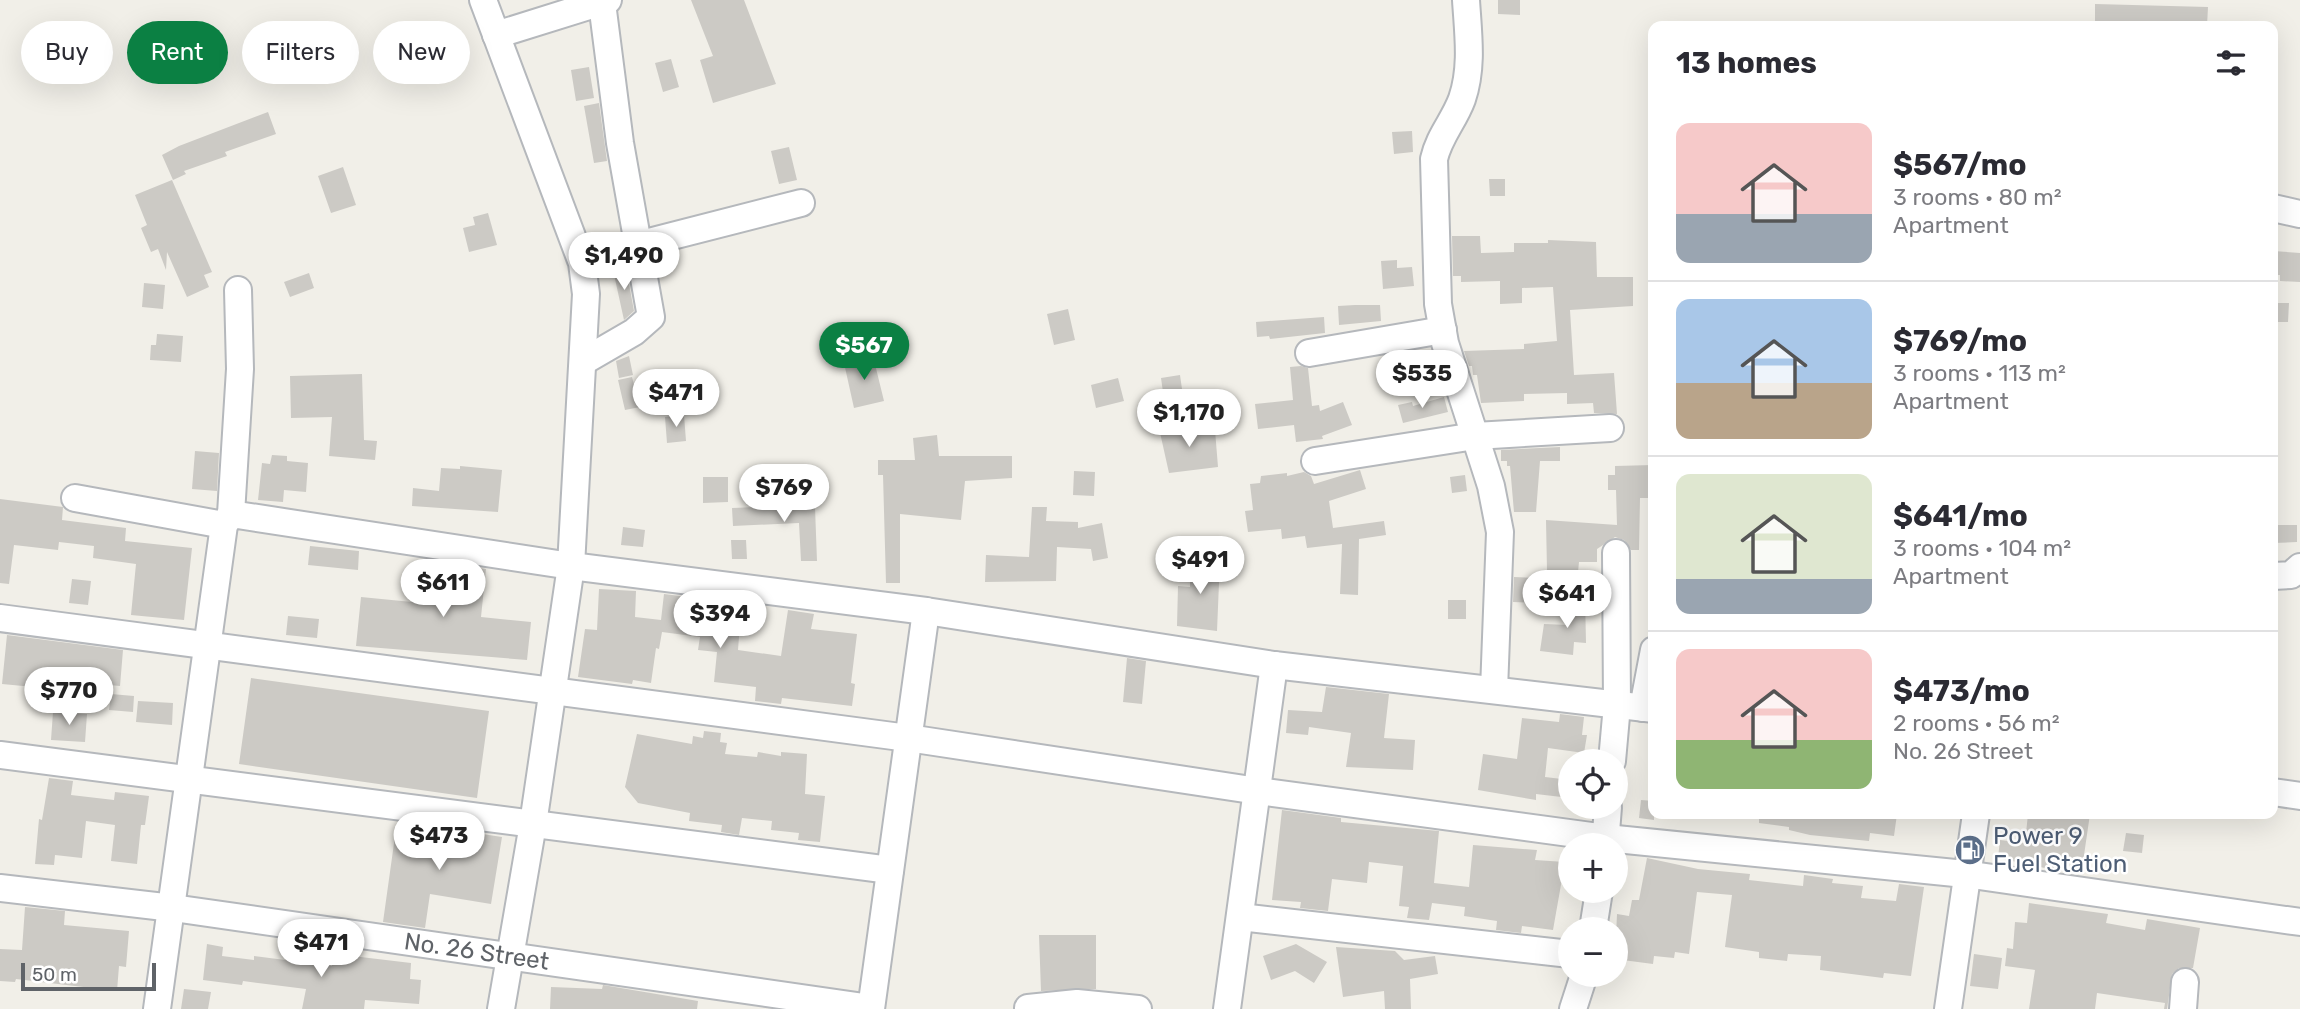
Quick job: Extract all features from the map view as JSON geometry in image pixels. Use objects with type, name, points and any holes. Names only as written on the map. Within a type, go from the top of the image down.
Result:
[{"type":"street","points":[[483,0],[582,263],[586,294],[571,566],[533,824],[501,1009]]},
{"type":"street","points":[[1465,0],[1470,64],[1462,99],[1438,138],[1434,159],[1438,304],[1443,330],[1491,485],[1500,532],[1494,690]]},
{"type":"street","points":[[496,35],[605,1],[637,245],[651,317],[634,332],[584,361]]},
{"type":"street","points":[[637,245],[802,203]]},
{"type":"street","points":[[2278,209],[2300,214]]},
{"type":"street","points":[[156,1009],[173,908],[207,643],[228,519],[240,369],[238,290]]},
{"type":"street","points":[[1309,353],[1443,330]]},
{"type":"street","points":[[1315,461],[1475,436],[1610,428]]},
{"type":"street","points":[[75,498],[571,566],[926,611],[1274,665],[1648,708]]},
{"type":"street","points":[[1613,749],[1617,705],[1616,553]]},
{"type":"street","points":[[2278,576],[2291,575],[2300,567]]},
{"type":"street","points":[[871,1008],[926,611]]},
{"type":"street","points":[[0,618],[207,643],[551,692],[908,738],[1558,834]]},
{"type":"street","points":[[1227,1009],[1274,665]]},
{"type":"street","points":[[0,755],[890,870]]},
{"type":"street","points":[[2278,793],[2300,796]]},
{"type":"street","points":[[1948,1009],[1965,874],[1975,819]]},
{"type":"street","points":[[1628,843],[1965,874],[2300,922]]},
{"type":"street","name":"No. 26 Street","points":[[0,888],[173,908],[871,1008]]},
{"type":"street","points":[[1240,917],[1558,953]]},
{"type":"street","points":[[2183,1009],[2185,982]]},
{"type":"street","points":[[1573,1009],[1580,987]]},
{"type":"street","points":[[1028,1008],[1077,1003],[1138,1009]]},
{"type":"building","points":[[691,0],[744,0],[776,84],[713,103],[700,60],[713,56]]},
{"type":"building","points":[[1498,0],[1520,0],[1520,15],[1498,14]]},
{"type":"building","points":[[2095,4],[2208,7],[2207,21],[2095,21]]},
{"type":"building","points":[[671,59],[679,87],[663,92],[655,63]]},
{"type":"building","points":[[589,67],[594,98],[576,101],[571,70]]},
{"type":"building","points":[[599,103],[607,161],[594,163],[584,106]]},
{"type":"building","points":[[268,112],[276,134],[225,152],[227,156],[184,171],[186,174],[173,180],[162,155]]},
{"type":"building","points":[[1412,131],[1413,152],[1394,154],[1392,132]]},
{"type":"building","points":[[789,147],[797,180],[779,184],[771,151]]},
{"type":"building","points":[[343,167],[356,205],[331,213],[318,176]]},
{"type":"building","points":[[1489,179],[1505,179],[1505,196],[1490,196]]},
{"type":"building","points":[[172,180],[212,272],[204,275],[209,287],[187,297],[167,252],[166,270],[158,249],[151,252],[141,228],[147,225],[135,195]]},
{"type":"building","points":[[488,213],[497,245],[469,252],[463,228],[475,225],[473,217]]},
{"type":"building","points":[[1452,236],[1480,236],[1481,253],[1514,252],[1514,243],[1548,243],[1548,240],[1596,242],[1597,277],[1633,277],[1633,306],[1570,310],[1574,375],[1614,373],[1617,414],[1594,413],[1593,403],[1567,404],[1567,393],[1524,394],[1524,401],[1481,403],[1477,375],[1473,375],[1472,366],[1469,366],[1464,351],[1524,349],[1524,344],[1557,341],[1553,287],[1522,288],[1522,303],[1500,304],[1500,281],[1461,282],[1461,276],[1453,276]]},
{"type":"building","points":[[2278,251],[2300,253],[2300,282],[2280,281]]},
{"type":"building","points":[[1397,260],[1397,268],[1412,267],[1414,286],[1383,289],[1381,261]]},
{"type":"building","points":[[626,267],[634,311],[624,320],[613,270]]},
{"type":"building","points":[[309,273],[314,288],[290,297],[284,282]]},
{"type":"building","points":[[144,283],[165,285],[163,309],[142,307]]},
{"type":"building","points":[[2278,303],[2289,303],[2288,322],[2278,322]]},
{"type":"building","points":[[1380,305],[1381,321],[1339,325],[1338,306]]},
{"type":"building","points":[[1068,309],[1075,340],[1054,345],[1047,314]]},
{"type":"building","points":[[1324,317],[1325,333],[1270,339],[1269,336],[1257,337],[1256,322]]},
{"type":"building","points":[[157,334],[183,336],[181,362],[150,360],[151,345],[156,345]]},
{"type":"building","points":[[629,356],[633,375],[619,378],[616,361]]},
{"type":"building","points":[[873,356],[884,401],[854,408],[844,363]]},
{"type":"building","points":[[1290,367],[1308,368],[1312,406],[1319,405],[1320,411],[1343,402],[1352,425],[1322,436],[1323,439],[1296,442],[1294,425],[1258,429],[1255,404],[1293,400]]},
{"type":"building","points":[[362,374],[364,440],[377,441],[375,460],[329,456],[332,417],[291,418],[290,376]]},
{"type":"building","points":[[1180,375],[1183,396],[1164,399],[1161,378]]},
{"type":"building","points":[[632,377],[640,407],[625,410],[618,380]]},
{"type":"building","points":[[1118,378],[1124,401],[1096,408],[1091,385]]},
{"type":"building","points":[[1444,397],[1448,412],[1403,423],[1398,405],[1412,402],[1413,406]]},
{"type":"building","points":[[684,415],[686,441],[667,443],[665,417]]},
{"type":"building","points":[[1190,426],[1190,432],[1215,430],[1218,467],[1169,473],[1159,428]]},
{"type":"building","points":[[937,435],[939,456],[1012,456],[1012,478],[965,481],[961,520],[900,514],[900,583],[886,583],[883,475],[878,475],[878,460],[915,460],[913,438]]},
{"type":"building","points":[[1560,447],[1560,461],[1540,461],[1536,512],[1514,512],[1510,466],[1507,466],[1507,461],[1501,461],[1501,450]]},
{"type":"building","points":[[195,451],[219,453],[217,491],[192,489]]},
{"type":"building","points":[[272,455],[287,456],[287,461],[308,463],[306,492],[284,490],[283,502],[258,500],[262,463],[270,464]]},
{"type":"building","points":[[1648,465],[1648,498],[1640,498],[1639,550],[1631,550],[1624,540],[1615,537],[1597,549],[1597,562],[1579,562],[1578,572],[1547,571],[1546,520],[1617,525],[1616,490],[1608,490],[1608,475],[1615,475],[1615,466]]},
{"type":"building","points":[[460,466],[502,470],[498,512],[412,506],[413,488],[439,491],[441,468],[460,469]]},
{"type":"building","points":[[1360,470],[1366,489],[1329,501],[1333,528],[1384,521],[1386,535],[1359,539],[1358,595],[1340,594],[1342,544],[1307,548],[1305,536],[1282,539],[1281,529],[1248,532],[1245,511],[1253,510],[1250,484],[1260,483],[1261,476],[1287,473],[1287,476],[1304,472],[1311,476],[1314,484]]},
{"type":"building","points":[[1074,471],[1095,472],[1094,496],[1073,495]]},
{"type":"building","points":[[1465,475],[1467,491],[1452,493],[1450,477]]},
{"type":"building","points":[[703,477],[728,477],[728,502],[703,503]]},
{"type":"building","points":[[0,499],[63,507],[62,520],[126,528],[125,541],[192,548],[184,620],[131,615],[136,564],[93,558],[94,546],[59,542],[58,550],[14,545],[9,584],[0,583]]},
{"type":"building","points":[[815,507],[817,561],[801,561],[799,523],[733,526],[732,508]]},
{"type":"building","points":[[1032,507],[1047,507],[1046,521],[1078,522],[1078,528],[1102,523],[1108,558],[1093,561],[1091,549],[1057,547],[1056,581],[985,582],[986,555],[1029,557]]},
{"type":"building","points":[[2278,525],[2297,525],[2297,542],[2278,543]]},
{"type":"building","points":[[623,527],[645,530],[643,547],[621,545]]},
{"type":"building","points":[[731,540],[746,540],[747,559],[732,559]]},
{"type":"building","points":[[310,546],[359,551],[358,570],[308,565]]},
{"type":"building","points":[[1190,559],[1220,559],[1217,631],[1177,626],[1178,586],[1190,587]]},
{"type":"building","points":[[427,560],[486,569],[481,617],[531,622],[527,660],[356,646],[361,597],[422,603]]},
{"type":"building","points":[[1514,577],[1535,578],[1534,603],[1513,602]]},
{"type":"building","points":[[72,579],[91,581],[88,605],[69,603]]},
{"type":"building","points":[[599,589],[636,591],[635,617],[661,620],[664,594],[728,602],[726,622],[740,623],[738,650],[781,656],[788,610],[814,614],[811,629],[857,634],[851,683],[855,684],[852,706],[782,698],[781,704],[755,701],[756,687],[714,682],[717,652],[698,650],[700,637],[662,632],[659,649],[656,648],[651,683],[633,680],[632,684],[578,677],[585,629],[597,630]]},
{"type":"building","points":[[1569,596],[1585,596],[1586,643],[1574,642],[1573,655],[1540,651],[1544,624],[1568,625]]},
{"type":"building","points":[[1448,600],[1466,600],[1466,619],[1448,619]]},
{"type":"building","points":[[288,616],[319,619],[317,638],[286,635]]},
{"type":"building","points":[[7,635],[123,650],[120,686],[56,680],[55,689],[2,684]]},
{"type":"building","points":[[1127,658],[1146,661],[1142,704],[1123,702]]},
{"type":"building","points":[[251,678],[489,711],[477,798],[239,764]]},
{"type":"building","points":[[1326,687],[1389,694],[1384,738],[1415,740],[1413,770],[1346,767],[1351,733],[1309,727],[1308,735],[1286,733],[1288,710],[1322,712]]},
{"type":"building","points":[[111,694],[134,696],[133,712],[109,710]]},
{"type":"building","points":[[138,701],[173,703],[172,725],[136,722]]},
{"type":"building","points":[[53,712],[87,714],[85,742],[51,740]]},
{"type":"building","points":[[1560,714],[1584,717],[1582,735],[1587,735],[1585,749],[1548,748],[1545,777],[1558,779],[1558,797],[1536,794],[1536,800],[1478,790],[1483,754],[1517,759],[1522,718],[1559,722]]},
{"type":"building","points":[[704,731],[721,733],[720,742],[727,743],[725,754],[757,757],[758,752],[781,756],[781,752],[807,754],[805,794],[825,796],[820,842],[798,840],[799,833],[771,830],[772,821],[742,818],[739,835],[721,832],[722,825],[689,821],[690,813],[638,803],[625,787],[637,734],[692,744],[693,736],[703,738]]},
{"type":"building","points":[[49,778],[73,781],[71,795],[114,800],[115,792],[149,796],[145,825],[141,825],[137,864],[111,861],[115,825],[86,821],[82,858],[55,855],[54,865],[35,864],[39,819],[42,820]]},
{"type":"building","points":[[1641,800],[1648,801],[1648,819],[1654,820],[1639,818]]},
{"type":"building","points":[[1282,810],[1341,818],[1341,822],[1439,831],[1434,883],[1469,887],[1473,845],[1537,850],[1535,860],[1558,862],[1558,902],[1553,930],[1522,926],[1521,933],[1496,930],[1497,921],[1464,916],[1465,907],[1432,903],[1429,920],[1407,918],[1409,907],[1399,906],[1403,866],[1369,862],[1367,883],[1332,879],[1328,911],[1300,908],[1301,902],[1272,900]]},
{"type":"building","points":[[1759,819],[1896,819],[1894,836],[1870,833],[1869,841],[1810,835],[1789,830],[1789,827],[1759,823]]},
{"type":"building","points":[[2027,819],[2089,819],[2083,862],[2055,858],[2054,870],[1998,858],[2000,840],[2025,843]]},
{"type":"building","points":[[396,829],[448,836],[449,829],[502,837],[491,904],[430,894],[425,928],[383,922]]},
{"type":"building","points":[[2126,833],[2144,835],[2142,853],[2123,851]]},
{"type":"building","points":[[1647,858],[1698,869],[1750,874],[1749,880],[1803,886],[1804,875],[1833,879],[1832,883],[1863,886],[1861,898],[1896,901],[1899,884],[1924,887],[1911,976],[1884,973],[1883,978],[1820,970],[1821,956],[1788,954],[1787,961],[1759,958],[1759,952],[1725,947],[1732,895],[1697,892],[1689,954],[1675,952],[1674,958],[1654,956],[1653,964],[1628,961],[1628,917],[1617,917],[1617,914],[1629,916],[1632,900],[1639,900]]},
{"type":"building","points":[[2029,903],[2108,914],[2106,923],[2145,930],[2147,919],[2200,928],[2193,968],[2179,968],[2172,974],[2167,1009],[2164,1009],[2165,1003],[2097,993],[2095,1009],[2029,1009],[2035,970],[2005,966],[2007,948],[2013,949],[2015,922],[2027,923]]},
{"type":"building","points":[[25,907],[65,911],[64,925],[129,931],[126,967],[119,966],[117,991],[16,979],[15,982],[0,981],[0,949],[22,950]]},
{"type":"building","points":[[1039,935],[1096,935],[1096,989],[1041,991]]},
{"type":"building","points":[[207,944],[223,947],[222,956],[254,960],[254,956],[332,966],[333,958],[344,959],[344,955],[411,963],[410,979],[421,980],[419,1004],[365,1000],[364,1009],[302,1009],[306,989],[243,981],[242,985],[203,980]]},
{"type":"building","points":[[1296,944],[1327,962],[1314,983],[1295,971],[1271,980],[1263,956]]},
{"type":"building","points":[[1336,947],[1395,951],[1404,960],[1435,956],[1438,974],[1410,979],[1411,1009],[1385,1009],[1384,991],[1343,997]]},
{"type":"building","points":[[1974,954],[2002,958],[1998,989],[1970,986]]},
{"type":"building","points":[[603,985],[698,1001],[697,1009],[550,1009],[551,987],[602,989]]},
{"type":"building","points":[[184,989],[211,992],[208,1009],[181,1009]]},
{"type":"place","name":"Power 9 Fuel Station","points":[[1970,850]]}]
